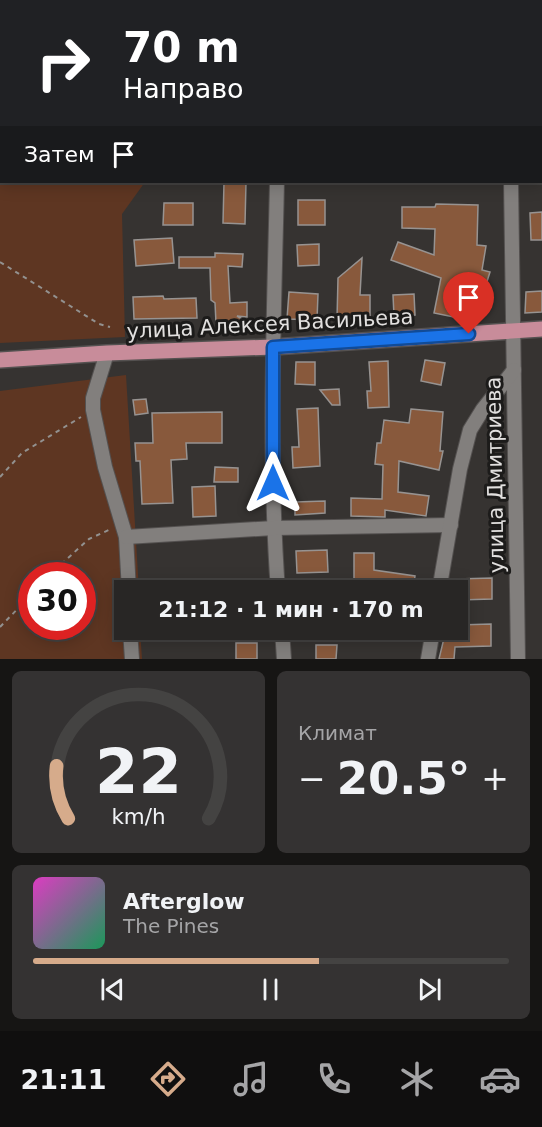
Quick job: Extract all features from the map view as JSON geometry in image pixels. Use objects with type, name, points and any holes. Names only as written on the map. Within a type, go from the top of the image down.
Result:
[{"type":"main road","name":"улица Алексея Васильева","points":[[0,360],[107,352],[273,347],[542,329]]},
{"type":"street","points":[[277,183],[273,347],[274,528],[278,580]]},
{"type":"street","name":"улица Дмитриева","points":[[511,183],[518,659]]},
{"type":"street","points":[[107,352],[93,398],[93,410],[105,467],[124,531],[128,580]]},
{"type":"street","points":[[441,580],[460,469],[470,430],[488,401],[514,370]]},
{"type":"street","points":[[124,531],[451,525]]},
{"type":"street","points":[[131,640],[132,659]]},
{"type":"street","points":[[283,640],[284,659]]},
{"type":"street","points":[[428,659],[431,640]]},
{"type":"path","points":[[0,262],[99,324],[110,327]]},
{"type":"path","points":[[0,477],[22,453],[93,410]]},
{"type":"path","points":[[64,562],[89,539],[124,531]]},
{"type":"path","points":[[0,627],[18,608]]},
{"type":"shaded area","points":[[0,183],[144,183],[122,214],[125,337],[0,343]]},
{"type":"shaded area","points":[[126,375],[138,580],[114,580],[114,640],[141,640],[142,659],[0,659],[0,391]]},
{"type":"building","points":[[224,183],[246,183],[245,224],[223,223]]},
{"type":"building","points":[[298,200],[325,200],[325,225],[298,225]]},
{"type":"building","points":[[164,203],[193,203],[193,225],[163,225]]},
{"type":"building","points":[[436,204],[478,205],[477,245],[486,246],[482,270],[490,272],[484,291],[470,287],[464,319],[434,313],[441,278],[391,260],[398,242],[434,255],[435,229],[402,228],[402,207],[435,207]]},
{"type":"building","points":[[542,212],[542,240],[531,240],[530,213]]},
{"type":"building","points":[[172,238],[174,263],[136,266],[134,240]]},
{"type":"building","points":[[319,244],[319,265],[298,266],[297,245]]},
{"type":"building","points":[[215,253],[243,254],[242,267],[228,266],[230,303],[247,302],[247,317],[237,316],[247,322],[216,323],[215,303],[211,300],[210,268],[179,268],[179,257],[215,257]]},
{"type":"building","points":[[362,258],[360,295],[370,295],[370,318],[337,319],[338,278]]},
{"type":"building","points":[[542,291],[542,312],[525,313],[526,292]]},
{"type":"building","points":[[289,292],[318,294],[317,320],[287,319]]},
{"type":"building","points":[[414,294],[415,315],[394,316],[393,295]]},
{"type":"building","points":[[163,296],[164,299],[196,298],[197,318],[134,319],[133,297]]},
{"type":"building","points":[[425,360],[445,363],[441,385],[421,381]]},
{"type":"building","points":[[388,361],[389,407],[368,408],[367,391],[371,391],[369,362]]},
{"type":"building","points":[[296,362],[315,362],[315,385],[295,384]]},
{"type":"building","points":[[339,389],[340,405],[332,405],[320,390]]},
{"type":"building","points":[[146,399],[148,413],[135,415],[133,400]]},
{"type":"building","points":[[318,408],[320,466],[293,468],[292,447],[299,447],[297,409]]},
{"type":"building","points":[[411,409],[443,412],[440,451],[443,451],[439,470],[399,461],[398,492],[429,496],[426,516],[385,510],[385,517],[351,516],[351,498],[382,499],[383,465],[375,464],[377,443],[381,443],[384,420],[409,423]]},
{"type":"building","points":[[222,412],[222,443],[186,443],[187,459],[171,460],[173,503],[142,504],[140,461],[136,461],[135,443],[153,443],[152,413]]},
{"type":"building","points":[[215,467],[238,468],[238,482],[214,482]]},
{"type":"building","points":[[215,486],[216,516],[193,517],[192,487]]},
{"type":"building","points":[[325,501],[325,513],[295,515],[295,502]]},
{"type":"building","points":[[327,550],[328,572],[297,573],[296,551]]},
{"type":"building","points":[[354,553],[374,553],[374,570],[415,576],[414,580],[354,580]]},
{"type":"building","points":[[492,578],[492,599],[468,600],[468,580],[456,579]]},
{"type":"building","points":[[491,624],[491,646],[455,647],[454,659],[439,659],[444,640],[468,640],[468,625]]},
{"type":"building","points":[[236,643],[257,643],[257,659],[236,659]]},
{"type":"building","points":[[316,645],[337,645],[336,659],[316,659]]},
{"type":"route","points":[[273,483],[273,347],[469,334]]}]
